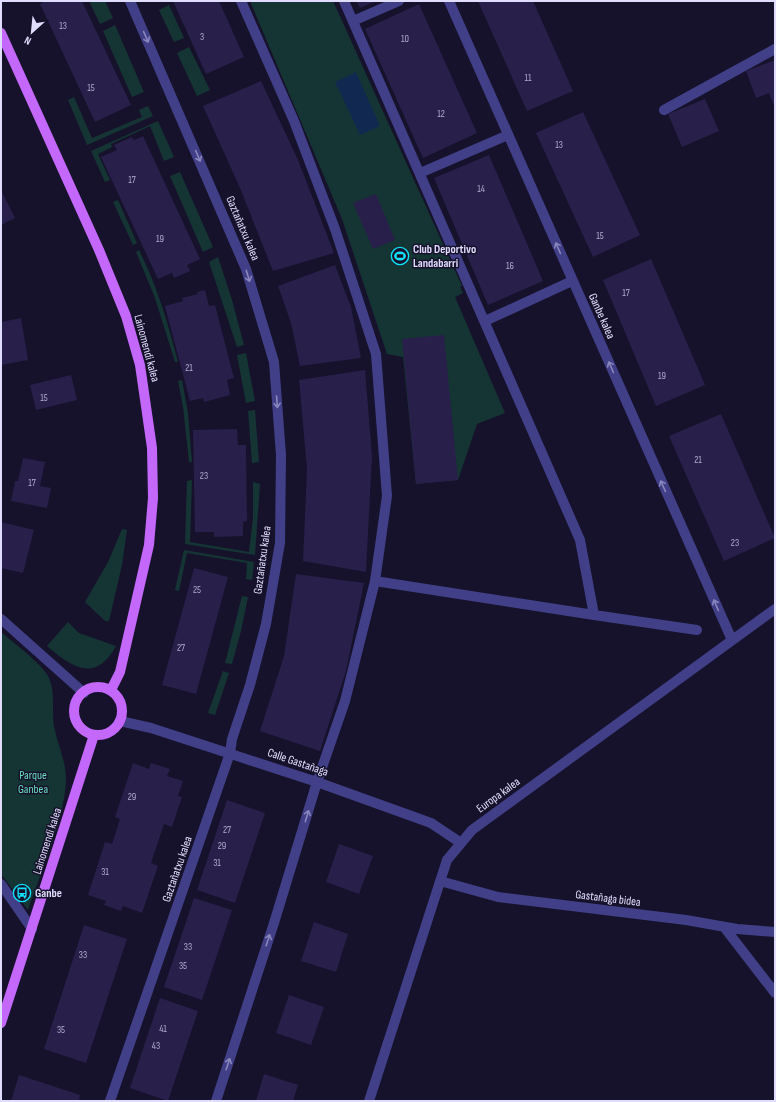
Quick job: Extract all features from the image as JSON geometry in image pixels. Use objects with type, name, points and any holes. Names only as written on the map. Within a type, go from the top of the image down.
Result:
[{"type":"main road","name":"Lainomendi kalea","points":[[1,32],[99,250],[126,316],[142,372],[152,448],[153,498],[149,545],[120,672],[111,690]]},
{"type":"main road","points":[[98,688],[111,690],[121,705],[120,721],[108,734],[94,735],[86,732],[79,726],[74,715],[74,707],[77,700],[84,692],[90,689],[98,688]]},
{"type":"main road","name":"Lainomendi kalea","points":[[1,1023],[94,735]]},
{"type":"street","name":"Gaztañatxu kalea","points":[[110,1101],[230,752],[232,739],[250,685],[266,624],[280,543],[281,455],[274,362],[246,269],[130,1]]},
{"type":"street","points":[[216,1101],[274,923],[317,782],[345,701],[375,581],[387,496],[376,354],[335,229],[270,64],[241,1]]},
{"type":"street","points":[[344,1],[580,540],[594,615]]},
{"type":"street","points":[[353,21],[399,1]]},
{"type":"street","name":"Ganbe kalea","points":[[449,1],[732,640]]},
{"type":"street","points":[[664,110],[775,49]]},
{"type":"street","points":[[420,172],[508,135]]},
{"type":"street","points":[[485,321],[572,281]]},
{"type":"street","points":[[375,581],[697,630]]},
{"type":"street","name":"Europa kalea","points":[[369,1101],[447,860],[461,843],[472,830],[775,609]]},
{"type":"street","points":[[1,620],[84,692]]},
{"type":"street","name":"Calle Gastañaga","points":[[120,721],[151,728],[230,752],[317,782],[431,823],[461,843]]},
{"type":"street","name":"Gastañaga bidea","points":[[440,881],[498,897],[686,920],[724,927],[775,932]]},
{"type":"street","points":[[1,884],[32,929]]},
{"type":"street","points":[[724,927],[775,993]]},
{"type":"green space","points":[[89,1],[105,1],[113,18],[100,24]]},
{"type":"green space","name":"Club Deportivo Landabarri","points":[[250,1],[333,1],[462,286],[460,287],[463,293],[455,297],[505,413],[477,424],[458,480],[416,484],[403,357],[387,354],[342,219]]},
{"type":"green space","points":[[169,5],[184,38],[174,42],[159,10]]},
{"type":"green space","points":[[115,25],[144,92],[132,97],[103,31]]},
{"type":"green space","points":[[189,47],[210,90],[197,96],[177,53]]},
{"type":"green space","points":[[74,97],[92,138],[142,117],[139,110],[148,106],[153,116],[87,145],[68,100]]},
{"type":"green space","points":[[158,121],[174,157],[164,161],[150,126],[111,144],[112,147],[98,154],[110,180],[105,182],[91,151]]},
{"type":"green space","points":[[180,172],[213,247],[203,252],[170,176]]},
{"type":"green space","points":[[118,200],[137,243],[133,245],[113,202]]},
{"type":"green space","points":[[139,250],[162,305],[178,362],[175,362],[155,298],[136,252]]},
{"type":"green space","points":[[218,257],[232,300],[244,345],[237,347],[209,262]]},
{"type":"green space","points":[[246,353],[255,401],[246,403],[237,355]]},
{"type":"green space","points":[[182,380],[188,413],[192,462],[189,462],[183,407],[178,381]]},
{"type":"green space","points":[[255,410],[259,462],[252,463],[248,411]]},
{"type":"green space","points":[[192,480],[190,542],[249,552],[253,518],[253,482],[260,484],[255,555],[185,544],[187,481]]},
{"type":"green space","points":[[122,529],[127,530],[122,565],[109,621],[105,621],[85,602],[108,562]]},
{"type":"green space","points":[[184,550],[254,562],[252,580],[246,579],[247,563],[187,553],[179,591],[175,590]]},
{"type":"green space","points":[[242,596],[248,597],[241,631],[232,664],[225,663]]},
{"type":"green space","points":[[68,622],[79,633],[116,646],[108,658],[100,665],[92,668],[83,668],[56,654],[47,646]]},
{"type":"green space","name":"Parque Ganbea","points":[[1,632],[25,651],[46,673],[49,679],[53,692],[54,726],[66,772],[65,795],[57,828],[28,910],[1,874]]},
{"type":"green space","points":[[223,671],[229,673],[215,715],[208,713]]},
{"type":"water","points":[[356,72],[380,126],[360,135],[335,82]]},
{"type":"building","points":[[45,1],[82,1],[131,105],[95,122],[40,4]]},
{"type":"building","points":[[173,1],[219,1],[244,57],[206,74]]},
{"type":"building","points":[[356,1],[376,1],[360,8]]},
{"type":"building","points":[[478,1],[533,1],[573,91],[527,111]]},
{"type":"building","points":[[419,4],[477,133],[423,158],[365,29]]},
{"type":"building","points":[[775,60],[775,109],[769,93],[756,98],[746,71]]},
{"type":"building","points":[[261,81],[298,160],[334,253],[273,271],[240,188],[203,106]]},
{"type":"building","points":[[705,99],[719,131],[682,147],[668,114]]},
{"type":"building","points":[[583,112],[640,235],[593,257],[536,133]]},
{"type":"building","points":[[143,136],[200,259],[187,265],[190,271],[174,278],[172,273],[158,279],[101,157],[117,150],[114,145],[132,137],[134,140]]},
{"type":"building","points":[[489,155],[543,281],[488,305],[434,178]]},
{"type":"building","points":[[1,190],[15,218],[1,225]]},
{"type":"building","points":[[376,194],[395,240],[373,249],[353,203]]},
{"type":"building","points":[[651,259],[705,385],[656,406],[603,280]]},
{"type":"building","points":[[335,265],[351,307],[361,358],[300,366],[291,323],[278,286]]},
{"type":"building","points":[[205,290],[209,306],[215,305],[234,378],[227,380],[230,395],[204,402],[203,398],[190,401],[165,306],[183,301],[182,298],[198,294],[197,292]]},
{"type":"building","points":[[21,318],[28,360],[1,365],[1,322]]},
{"type":"building","points":[[444,335],[458,480],[416,484],[402,339]]},
{"type":"building","points":[[365,370],[372,456],[366,572],[303,561],[307,469],[299,380]]},
{"type":"building","points":[[71,375],[77,400],[36,410],[30,385]]},
{"type":"building","points":[[721,414],[775,538],[724,561],[669,436]]},
{"type":"building","points":[[237,429],[238,445],[246,445],[247,521],[243,522],[243,536],[214,537],[214,532],[195,532],[193,430]]},
{"type":"building","points":[[23,458],[45,462],[40,486],[51,488],[47,508],[11,501],[15,481],[18,481]]},
{"type":"building","points":[[1,522],[34,530],[23,573],[1,568]]},
{"type":"building","points":[[194,568],[228,577],[196,694],[162,685]]},
{"type":"building","points":[[296,574],[364,583],[346,671],[320,751],[260,731],[284,656]]},
{"type":"building","points":[[133,763],[149,769],[151,763],[170,769],[167,776],[183,781],[178,796],[182,797],[172,827],[164,824],[151,863],[158,866],[142,913],[123,906],[121,911],[104,905],[106,901],[88,895],[105,842],[112,844],[120,819],[115,817]]},
{"type":"building","points":[[227,800],[265,813],[235,903],[197,890]]},
{"type":"building","points":[[339,844],[373,856],[359,894],[326,882]]},
{"type":"building","points":[[194,898],[232,910],[202,1000],[164,987]]},
{"type":"building","points":[[314,922],[348,934],[336,972],[301,961]]},
{"type":"building","points":[[84,925],[127,939],[86,1063],[44,1049]]},
{"type":"building","points":[[289,995],[324,1007],[311,1045],[276,1033]]},
{"type":"building","points":[[160,998],[198,1011],[168,1101],[130,1088]]},
{"type":"building","points":[[264,1074],[298,1085],[293,1101],[256,1101]]},
{"type":"building","points":[[19,1075],[80,1095],[79,1101],[11,1101]]},
{"type":"place","name":"Club Deportivo Landabarri","points":[[400,256]]},
{"type":"place","name":"Ganbe","points":[[22,893]]}]
